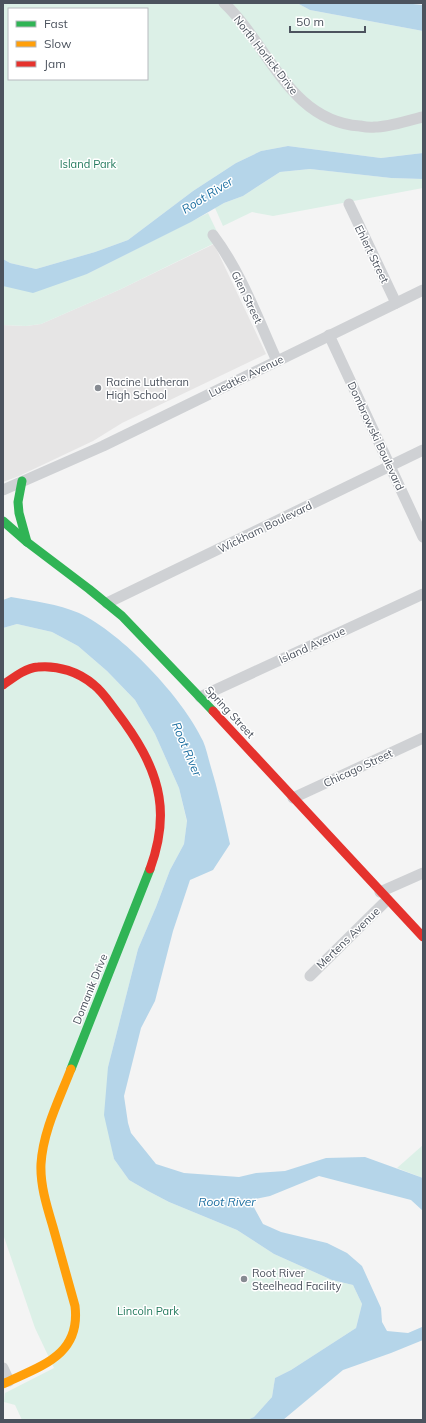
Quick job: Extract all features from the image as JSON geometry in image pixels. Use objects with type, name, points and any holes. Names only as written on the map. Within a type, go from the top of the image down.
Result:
[{"type":"street","name":"North Horlick Drive","points":[[224,3],[235,14],[292,90],[320,114],[335,121],[352,126],[376,128],[423,117]]},
{"type":"street","name":"Ehlert Street","points":[[348,204],[396,303]]},
{"type":"street","name":"Glen Street","points":[[213,235],[225,252],[251,303],[277,361]]},
{"type":"street","name":"Luedtke Avenue","points":[[3,490],[103,446],[423,290]]},
{"type":"street","name":"Dombrowski Boulevard","points":[[329,335],[423,537]]},
{"type":"street","name":"Wickham Boulevard","points":[[107,603],[423,450]]},
{"type":"street","points":[[22,481],[18,502],[19,512],[27,542]]},
{"type":"street","name":"Spring Street","points":[[3,521],[27,542],[122,616],[200,697],[423,937]]},
{"type":"street","name":"Island Avenue","points":[[200,697],[423,594]]},
{"type":"street","name":"Domanik Drive","points":[[3,685],[18,674],[35,667],[57,667],[78,674],[94,685],[127,724],[141,747],[153,771],[159,796],[160,817],[158,843],[151,867],[57,1106],[53,1112],[42,1151],[41,1163],[43,1186],[75,1306],[77,1320],[75,1332],[66,1348],[58,1356],[49,1362],[6,1382]]},
{"type":"street","name":"Chicago Street","points":[[294,798],[423,738]]},
{"type":"street","name":"Mertens Avenue","points":[[310,976],[384,896],[423,873]]},
{"type":"street","points":[[3,1368],[6,1382]]},
{"type":"shaded area","name":"Racine Lutheran High School","points":[[214,244],[266,354],[122,423],[93,441],[3,482],[3,325],[26,326],[41,324],[121,289]]},
{"type":"green space","name":"Island Park","points":[[3,3],[297,3],[310,10],[423,31],[423,153],[381,158],[288,146],[261,151],[236,163],[193,191],[128,240],[95,252],[36,269],[10,263],[3,259]]},
{"type":"green space","points":[[310,169],[391,178],[423,179],[423,188],[273,216],[252,212],[223,226],[215,208],[243,196],[280,172]]},
{"type":"green space","points":[[208,213],[221,240],[121,289],[41,324],[26,326],[3,325],[3,286],[87,274]]},
{"type":"green space","name":"Lincoln Park","points":[[17,624],[52,632],[78,646],[107,671],[135,700],[155,734],[179,788],[187,822],[184,844],[170,870],[138,949],[108,1067],[110,1138],[114,1159],[129,1180],[148,1191],[169,1202],[237,1230],[274,1254],[332,1280],[353,1285],[362,1304],[356,1328],[291,1370],[275,1378],[272,1397],[254,1417],[247,1420],[22,1420],[15,1405],[4,1402],[5,1393],[54,1368],[35,1328],[3,1234],[3,628]]},
{"type":"green space","points":[[423,1145],[423,1178],[397,1168]]},
{"type":"water","points":[[297,3],[403,3],[423,5],[423,31],[310,10]]},
{"type":"water","name":"Root River","points":[[288,146],[381,158],[423,153],[423,179],[391,178],[310,169],[280,172],[243,196],[224,203],[191,222],[87,274],[33,293],[3,286],[3,259],[10,263],[36,269],[95,252],[128,240],[193,191],[236,163],[261,151]]},
{"type":"water","name":"Root River","points":[[11,597],[54,605],[79,613],[96,622],[114,635],[150,668],[181,706],[194,724],[203,741],[216,784],[228,834],[230,844],[213,870],[190,880],[173,931],[155,1001],[141,1028],[124,1096],[131,1133],[156,1164],[184,1173],[239,1177],[256,1173],[285,1171],[326,1158],[365,1157],[423,1178],[423,1211],[411,1200],[319,1176],[270,1196],[250,1200],[263,1224],[281,1232],[327,1243],[347,1253],[362,1266],[381,1308],[382,1322],[387,1331],[408,1333],[422,1327],[423,1325],[423,1340],[343,1370],[283,1420],[247,1420],[254,1417],[272,1397],[275,1378],[291,1370],[356,1328],[362,1304],[353,1285],[332,1280],[274,1254],[237,1230],[169,1202],[148,1191],[129,1180],[114,1159],[104,1115],[108,1067],[138,949],[170,870],[184,844],[187,821],[179,788],[155,734],[135,700],[107,671],[78,646],[52,632],[17,624],[3,628],[3,600]]},
{"type":"traffic: fast","points":[[22,481],[18,502],[19,513],[27,542]]},
{"type":"traffic: fast","points":[[3,521],[27,542],[122,616],[213,711]]},
{"type":"traffic: fast","points":[[71,1069],[150,869]]},
{"type":"traffic: slow","points":[[3,1384],[44,1365],[55,1357],[65,1348],[71,1337],[75,1323],[75,1306],[46,1204],[41,1172],[42,1152],[48,1128],[71,1069]]},
{"type":"traffic: jam","points":[[3,685],[28,669],[53,667],[68,670],[82,676],[106,697],[143,751],[156,785],[160,806],[160,825],[150,869]]},
{"type":"traffic: jam","points":[[213,711],[423,937]]},
{"type":"place","name":"Racine Lutheran High School","points":[[98,388]]},
{"type":"place","name":"Root River Steelhead Facility","points":[[244,1279]]}]
